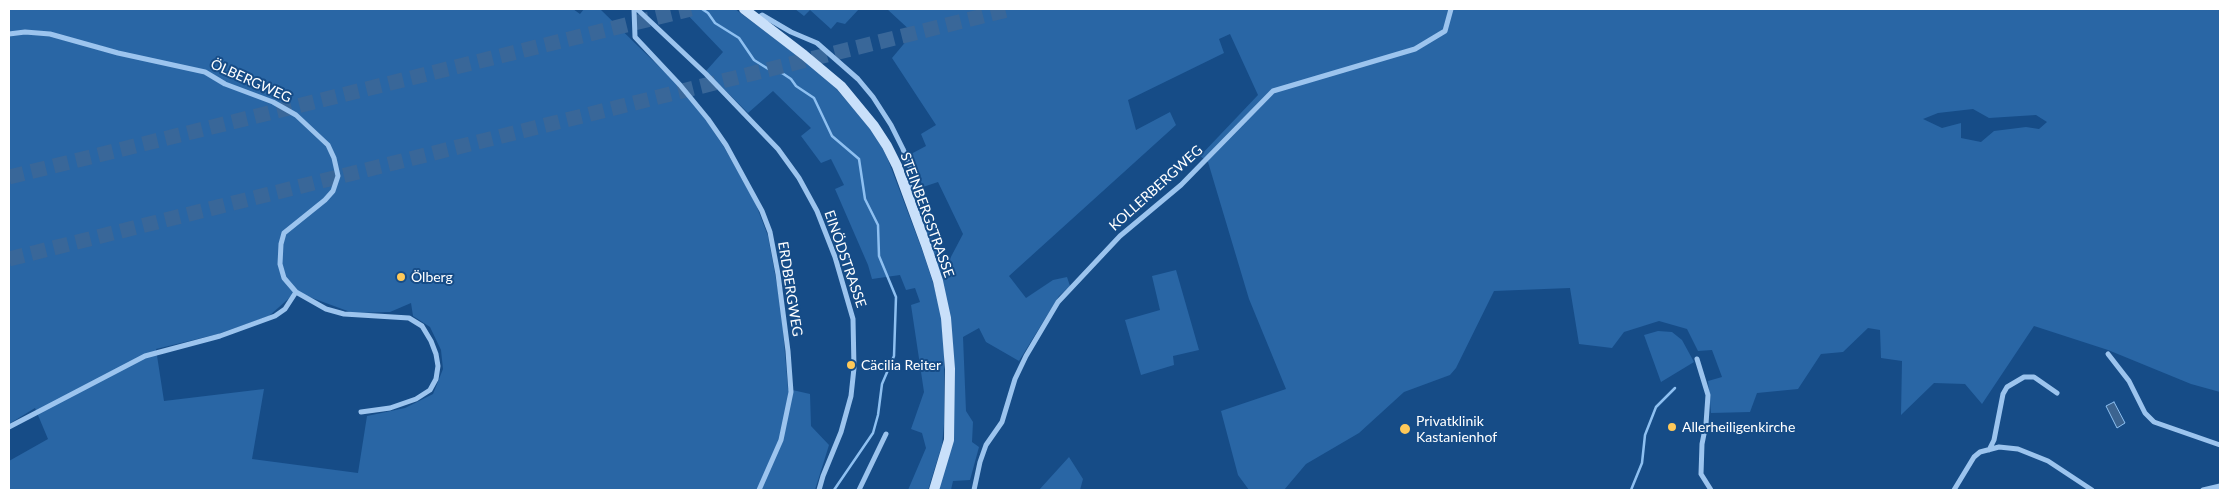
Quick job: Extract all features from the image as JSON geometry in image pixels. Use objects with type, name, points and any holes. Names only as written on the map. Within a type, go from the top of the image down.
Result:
[{"type":"main road","name":"STEINBERGSTRASSE","points":[[744,9],[804,54],[841,86],[865,114],[887,146],[900,177],[932,263],[946,318],[950,369],[949,440],[934,490]]},
{"type":"street","name":"ERDBERGWEG","points":[[636,9],[634,33],[637,40],[680,85],[708,119],[726,145],[762,211],[770,232],[779,282],[791,392],[781,440],[759,490]]},
{"type":"street","name":"EINÖDSTRASSE","points":[[636,9],[706,74],[778,149],[799,178],[817,211],[835,257],[853,319],[854,368],[850,396],[841,432],[822,476],[819,490]]},
{"type":"street","name":"KOLLERBERGWEG","points":[[974,490],[986,445],[1002,422],[1015,379],[1026,356],[1058,302],[1120,236],[1181,185],[1273,91],[1415,49],[1445,31],[1451,9]]},
{"type":"street","points":[[756,18],[762,15],[791,32],[817,43],[858,79],[873,97],[890,125],[903,150],[923,200],[920,201],[904,175],[900,177]]},
{"type":"street","name":"ÖLBERGWEG","points":[[9,34],[25,32],[50,34],[118,53],[205,72],[225,84],[273,102],[296,115],[328,145],[334,158],[338,176],[333,191],[325,200],[284,233],[281,244],[280,264],[284,278],[296,292],[326,309],[344,314],[409,318],[422,326],[431,341],[438,366],[436,379],[430,390],[416,399],[390,408],[362,412]]},
{"type":"street","points":[[9,427],[145,356],[220,336],[274,316],[285,309],[296,292]]},
{"type":"street","points":[[2108,354],[2129,381],[2145,413],[2154,422],[2220,445]]},
{"type":"street","points":[[1697,359],[1708,395],[1700,470],[1711,490]]},
{"type":"street","points":[[1989,450],[1994,440],[2003,394],[2007,387],[2024,377],[2034,377],[2057,393]]},
{"type":"street","points":[[859,490],[886,434]]},
{"type":"street","points":[[1954,490],[1974,457],[1999,447],[2018,449],[2048,461],[2092,490]]},
{"type":"street","points":[[2203,490],[2220,486]]},
{"type":"shaded area","points":[[9,9],[573,9],[580,14],[584,9],[600,9],[679,86],[706,120],[724,147],[755,202],[768,236],[781,307],[788,389],[810,394],[811,426],[829,445],[815,490],[9,490],[9,461],[48,439],[35,408],[9,424]],"holes":[[[296,292],[353,313],[390,312],[411,303],[413,316],[430,327],[441,350],[443,369],[433,394],[405,408],[367,416],[358,473],[252,459],[264,389],[164,401],[156,349],[218,334],[269,316]]]},
{"type":"shaded area","points":[[682,9],[735,9],[805,61],[834,86],[875,134],[887,157],[924,255],[941,314],[944,348],[944,424],[942,445],[928,490],[908,490],[926,448],[922,433],[911,429],[924,392],[911,305],[920,302],[915,288],[906,290],[900,275],[872,279],[868,265],[835,189],[844,185],[831,159],[821,163],[801,136],[811,128],[773,91],[748,113],[706,71],[723,52]]},
{"type":"shaded area","points":[[795,9],[859,9],[845,24],[837,22],[831,29],[810,10],[804,16]]},
{"type":"shaded area","points":[[887,9],[2220,9],[2220,392],[2191,384],[2108,350],[2034,326],[1982,404],[1965,384],[1934,383],[1901,415],[1902,361],[1881,358],[1880,330],[1868,328],[1843,352],[1821,354],[1798,389],[1757,393],[1750,412],[1711,413],[1708,381],[1722,377],[1712,350],[1698,351],[1687,329],[1659,321],[1624,332],[1612,348],[1579,344],[1570,288],[1494,291],[1456,368],[1450,375],[1404,392],[1359,433],[1306,464],[1284,490],[1249,490],[1238,475],[1221,411],[1286,389],[1249,299],[1208,162],[1200,156],[1258,95],[1230,34],[1219,39],[1224,53],[1128,100],[1136,130],[1170,112],[1176,125],[1009,276],[1026,298],[1053,280],[1067,277],[1070,286],[1059,296],[1019,361],[986,342],[979,328],[963,337],[966,411],[973,422],[972,442],[979,447],[970,480],[953,481],[951,490],[938,490],[952,444],[953,344],[910,190],[918,200],[927,220],[944,270],[963,234],[938,182],[923,187],[911,154],[926,146],[921,134],[936,125],[892,58],[913,33]],"holes":[[[1973,109],[1989,118],[2036,115],[2047,122],[2039,129],[2026,127],[1994,131],[1981,142],[1961,138],[1961,123],[1942,128],[1923,119],[1938,113]]]},
{"type":"shaded area","points":[[1176,270],[1199,350],[1173,356],[1174,365],[1141,375],[1125,320],[1160,310],[1152,276]]},
{"type":"shaded area","points":[[1658,331],[1672,332],[1682,340],[1694,362],[1661,382],[1644,335]]},
{"type":"shaded area","points":[[2114,402],[2125,423],[2117,428],[2106,406]]},
{"type":"shaded area","points":[[1069,457],[1083,479],[1080,490],[1039,490]]},
{"type":"waterway","points":[[702,9],[708,13],[715,23],[739,38],[754,60],[773,72],[782,73],[791,79],[796,86],[814,98],[832,136],[859,159],[865,199],[878,225],[879,256],[896,297],[894,356],[882,384],[878,415],[873,433],[834,490]]},
{"type":"waterway","points":[[1631,490],[1642,463],[1645,435],[1656,407],[1675,388]]},
{"type":"tunnel","points":[[9,177],[691,9]]},
{"type":"tunnel","points":[[9,259],[1011,9]]},
{"type":"place","name":"Ölberg","points":[[401,277]]},
{"type":"place","name":"Cäcilia Reiter","points":[[851,365]]},
{"type":"place","name":"Allerheiligenkirche","points":[[1672,427]]},
{"type":"place","name":"Privatklinik Kastanienhof","points":[[1405,429]]}]
